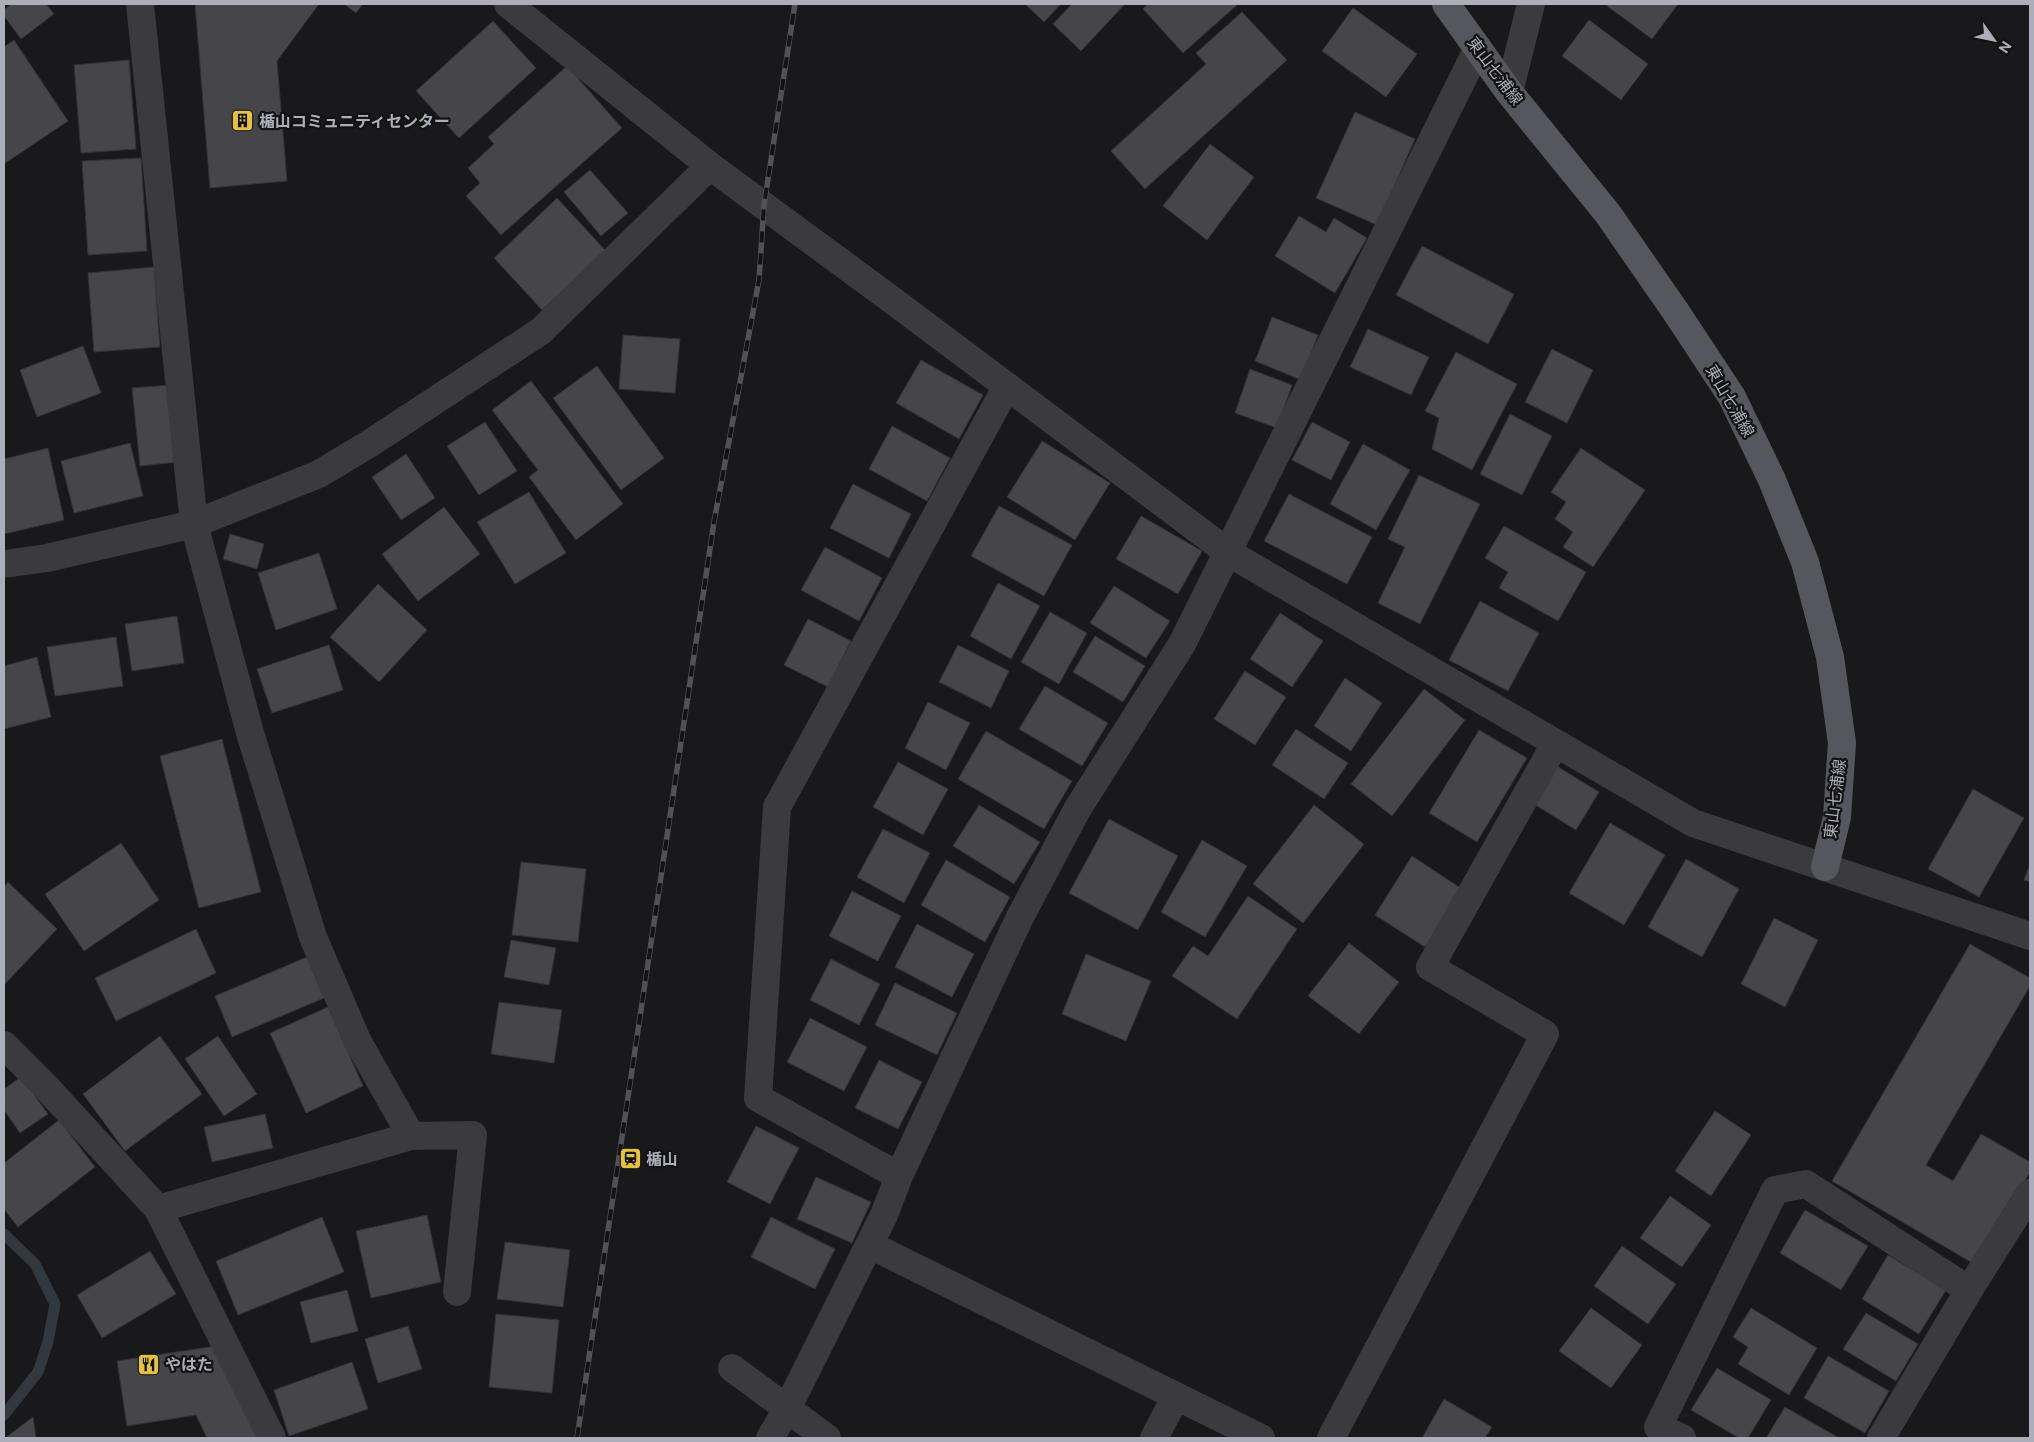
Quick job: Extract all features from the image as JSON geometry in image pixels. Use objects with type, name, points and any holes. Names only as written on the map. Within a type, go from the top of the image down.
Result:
[{"type":"main road","name":"東山七浦線","points":[[1446,4],[1509,92],[1608,214],[1676,312],[1732,397],[1772,480],[1805,562],[1830,657],[1833,676],[1842,744],[1837,817],[1825,867]]},
{"type":"street","points":[[140,4],[194,524],[250,733],[313,936],[357,1040],[411,1136]]},
{"type":"street","points":[[508,4],[710,166],[1229,553],[1693,823],[2030,936]]},
{"type":"street","points":[[1509,92],[1531,4]]},
{"type":"street","points":[[770,1438],[787,1409],[870,1245],[1019,919],[1078,808],[1182,644],[1229,553],[1478,48]]},
{"type":"street","points":[[4,564],[47,558],[194,524],[319,474],[377,439],[541,331],[710,166]]},
{"type":"street","points":[[900,1176],[758,1098],[777,807],[1007,386]]},
{"type":"street","points":[[1330,1438],[1545,1034],[1430,967],[1555,744]]},
{"type":"street","points":[[4,1045],[47,1088],[158,1209],[272,1438]]},
{"type":"street","points":[[158,1209],[411,1136],[473,1135],[457,1292]]},
{"type":"street","points":[[1664,1434],[1775,1190],[1806,1184],[1969,1290]]},
{"type":"street","points":[[1881,1438],[1969,1290],[2030,1193]]},
{"type":"street","points":[[870,1245],[1262,1438]]},
{"type":"street","points":[[732,1368],[828,1438]]},
{"type":"street","points":[[1154,1438],[1176,1396]]},
{"type":"building","points":[[11,4],[46,4],[54,14],[21,39],[4,16],[4,10]]},
{"type":"building","name":"楯山コミュニティセンター","points":[[195,4],[319,4],[277,61],[287,181],[210,188]]},
{"type":"building","points":[[344,4],[363,4],[356,13]]},
{"type":"building","points":[[1025,4],[1061,4],[1044,22]]},
{"type":"building","points":[[1072,4],[1125,4],[1081,51],[1053,24]]},
{"type":"building","points":[[1148,4],[1238,4],[1183,53],[1143,9]]},
{"type":"building","points":[[1608,4],[1678,4],[1652,39],[1607,6]]},
{"type":"building","points":[[1353,8],[1417,54],[1386,97],[1322,51]]},
{"type":"building","points":[[1242,12],[1287,60],[1145,189],[1111,151],[1206,64],[1196,53]]},
{"type":"building","points":[[1589,20],[1648,64],[1621,100],[1562,56]]},
{"type":"building","points":[[493,21],[536,68],[459,138],[416,91]]},
{"type":"building","points":[[14,40],[68,121],[4,164],[4,47]]},
{"type":"building","points":[[129,60],[136,149],[81,153],[74,65]]},
{"type":"building","points":[[567,66],[622,128],[501,235],[466,196],[480,183],[468,168],[494,144],[488,137]]},
{"type":"building","points":[[1355,112],[1415,139],[1377,225],[1316,198]]},
{"type":"building","points":[[1210,144],[1254,177],[1207,240],[1163,206]]},
{"type":"building","points":[[141,158],[147,251],[88,255],[82,161]]},
{"type":"building","points":[[590,170],[628,213],[601,236],[564,192]]},
{"type":"building","points":[[557,198],[606,251],[542,310],[494,258]]},
{"type":"building","points":[[1299,216],[1326,232],[1334,218],[1367,238],[1335,293],[1275,256]]},
{"type":"building","points":[[1422,246],[1514,294],[1488,344],[1396,295]]},
{"type":"building","points":[[154,267],[160,347],[94,352],[88,273]]},
{"type":"building","points":[[1272,317],[1318,335],[1301,380],[1255,361]]},
{"type":"building","points":[[1368,329],[1429,357],[1411,395],[1350,367]]},
{"type":"building","points":[[623,335],[680,339],[675,393],[619,389]]},
{"type":"building","points":[[83,346],[101,393],[37,417],[20,370]]},
{"type":"building","points":[[1552,349],[1593,370],[1567,423],[1525,402]]},
{"type":"building","points":[[1456,352],[1517,384],[1472,470],[1432,449],[1439,418],[1425,411]]},
{"type":"building","points":[[921,360],[983,395],[959,439],[896,403]]},
{"type":"building","points":[[597,366],[664,458],[621,490],[553,398]]},
{"type":"building","points":[[1250,369],[1292,385],[1277,428],[1235,413]]},
{"type":"building","points":[[531,381],[623,504],[576,540],[529,477],[538,470],[492,410]]},
{"type":"building","points":[[170,385],[178,462],[140,466],[132,388]]},
{"type":"building","points":[[1510,414],[1552,436],[1522,495],[1480,474]]},
{"type":"building","points":[[485,422],[517,471],[479,495],[447,446]]},
{"type":"building","points":[[1312,422],[1350,442],[1331,480],[1292,460]]},
{"type":"building","points":[[892,426],[950,458],[927,501],[869,469]]},
{"type":"building","points":[[1042,441],[1110,483],[1075,540],[1007,497]]},
{"type":"building","points":[[130,443],[143,496],[74,513],[61,461]]},
{"type":"building","points":[[1363,444],[1410,470],[1376,530],[1330,504]]},
{"type":"building","points":[[48,448],[64,520],[4,534],[4,459]]},
{"type":"building","points":[[1581,448],[1645,490],[1593,567],[1563,547],[1573,532],[1555,519],[1566,502],[1551,492]]},
{"type":"building","points":[[406,454],[435,498],[401,520],[372,477]]},
{"type":"building","points":[[1419,475],[1480,504],[1420,624],[1378,603],[1405,547],[1388,539]]},
{"type":"building","points":[[853,484],[911,514],[889,558],[830,528]]},
{"type":"building","points":[[529,492],[566,553],[515,584],[477,522]]},
{"type":"building","points":[[1289,494],[1372,537],[1347,584],[1264,541]]},
{"type":"building","points":[[999,506],[1072,545],[1044,596],[971,556]]},
{"type":"building","points":[[444,507],[480,554],[418,601],[382,554]]},
{"type":"building","points":[[1141,516],[1202,551],[1178,594],[1116,559]]},
{"type":"building","points":[[1504,526],[1586,572],[1558,621],[1499,588],[1508,572],[1485,558]]},
{"type":"building","points":[[230,534],[264,544],[257,569],[223,559]]},
{"type":"building","points":[[825,547],[882,578],[859,621],[801,590]]},
{"type":"building","points":[[319,553],[337,609],[276,630],[258,573]]},
{"type":"building","points":[[998,583],[1040,606],[1011,659],[970,636]]},
{"type":"building","points":[[378,584],[427,630],[379,682],[330,637]]},
{"type":"building","points":[[1114,586],[1170,621],[1146,658],[1090,623]]},
{"type":"building","points":[[1480,601],[1539,633],[1508,691],[1449,660]]},
{"type":"building","points":[[1050,612],[1087,633],[1059,684],[1021,662]]},
{"type":"building","points":[[1280,613],[1323,641],[1292,687],[1250,659]]},
{"type":"building","points":[[177,616],[184,663],[132,671],[125,624]]},
{"type":"building","points":[[808,619],[851,641],[828,687],[784,665]]},
{"type":"building","points":[[1095,636],[1145,666],[1123,702],[1073,672]]},
{"type":"building","points":[[116,637],[123,686],[55,696],[47,647]]},
{"type":"building","points":[[329,645],[343,690],[272,713],[257,669]]},
{"type":"building","points":[[958,645],[1009,671],[991,708],[939,682]]},
{"type":"building","points":[[37,657],[51,717],[4,729],[4,666]]},
{"type":"building","points":[[1245,671],[1286,697],[1255,745],[1214,719]]},
{"type":"building","points":[[1345,678],[1382,703],[1351,751],[1314,726]]},
{"type":"building","points":[[1045,686],[1108,723],[1082,766],[1019,729]]},
{"type":"building","points":[[1424,689],[1465,720],[1392,816],[1351,784]]},
{"type":"building","points":[[928,702],[970,723],[946,770],[905,748]]},
{"type":"building","points":[[1296,729],[1348,763],[1324,799],[1272,765]]},
{"type":"building","points":[[1479,730],[1527,758],[1477,842],[1429,813]]},
{"type":"building","points":[[986,731],[1072,781],[1044,829],[958,779]]},
{"type":"building","points":[[222,739],[261,892],[199,908],[160,756]]},
{"type":"building","points":[[898,762],[948,789],[923,835],[873,807]]},
{"type":"building","points":[[1555,765],[1599,792],[1576,830],[1532,803]]},
{"type":"building","points":[[1973,789],[2024,818],[1979,897],[1928,869]]},
{"type":"building","points":[[979,805],[1040,842],[1014,884],[953,846]]},
{"type":"building","points":[[1314,805],[1364,844],[1303,923],[1253,884]]},
{"type":"building","points":[[1109,819],[1178,856],[1138,930],[1069,893]]},
{"type":"building","points":[[1610,823],[1665,855],[1624,925],[1569,893]]},
{"type":"building","points":[[883,829],[930,853],[904,903],[857,877]]},
{"type":"building","points":[[1202,840],[1247,866],[1205,937],[1161,912]]},
{"type":"building","points":[[121,843],[159,900],[84,951],[45,894]]},
{"type":"building","points":[[1412,856],[1462,889],[1425,947],[1375,915]]},
{"type":"building","points":[[1686,859],[1739,889],[1702,957],[1648,927]]},
{"type":"building","points":[[946,860],[1010,897],[985,942],[921,905]]},
{"type":"building","points":[[521,862],[586,869],[578,942],[512,935]]},
{"type":"building","points":[[2030,864],[2030,882],[2024,880]]},
{"type":"building","points":[[8,882],[57,929],[4,985],[4,887]]},
{"type":"building","points":[[852,891],[901,916],[878,961],[829,936]]},
{"type":"building","points":[[1248,896],[1297,929],[1237,1019],[1172,976],[1193,946],[1208,956]]},
{"type":"building","points":[[1774,918],[1818,940],[1785,1007],[1741,984]]},
{"type":"building","points":[[917,924],[974,954],[952,997],[895,967]]},
{"type":"building","points":[[196,929],[216,973],[116,1021],[95,978]]},
{"type":"building","points":[[511,940],[556,948],[549,985],[504,977]]},
{"type":"building","points":[[1349,943],[1399,982],[1359,1034],[1308,996]]},
{"type":"building","points":[[1970,944],[2030,978],[2030,986],[1926,1165],[1953,1181],[1981,1134],[2030,1162],[2030,1172],[1976,1265],[1832,1181]]},
{"type":"building","points":[[1086,954],[1151,981],[1126,1041],[1062,1014]]},
{"type":"building","points":[[307,957],[324,998],[232,1037],[215,996]]},
{"type":"building","points":[[831,959],[880,984],[859,1025],[810,1000]]},
{"type":"building","points":[[895,983],[957,1013],[937,1055],[875,1025]]},
{"type":"building","points":[[499,1002],[562,1010],[554,1063],[491,1054]]},
{"type":"building","points":[[328,1007],[363,1086],[306,1113],[270,1033]]},
{"type":"building","points":[[810,1018],[867,1047],[844,1091],[787,1062]]},
{"type":"building","points":[[160,1036],[202,1094],[125,1151],[83,1094]]},
{"type":"building","points":[[218,1036],[257,1094],[224,1116],[185,1059]]},
{"type":"building","points":[[879,1060],[922,1082],[898,1129],[855,1108]]},
{"type":"building","points":[[21,1077],[48,1114],[20,1133],[4,1110],[4,1089]]},
{"type":"building","points":[[1715,1111],[1751,1135],[1711,1196],[1675,1171]]},
{"type":"building","points":[[265,1114],[273,1148],[212,1162],[204,1127]]},
{"type":"building","points":[[59,1120],[95,1167],[18,1227],[4,1209],[4,1163]]},
{"type":"building","points":[[756,1126],[799,1148],[770,1204],[727,1182]]},
{"type":"building","points":[[816,1177],[871,1202],[852,1243],[797,1219]]},
{"type":"building","points":[[1670,1196],[1711,1225],[1682,1267],[1640,1238]]},
{"type":"building","points":[[1805,1210],[1868,1246],[1841,1290],[1780,1253]]},
{"type":"building","points":[[427,1215],[441,1282],[371,1298],[356,1231]]},
{"type":"building","points":[[322,1217],[344,1272],[238,1315],[216,1261]]},
{"type":"building","points":[[771,1217],[835,1249],[815,1289],[751,1257]]},
{"type":"building","points":[[505,1242],[570,1250],[563,1307],[497,1299]]},
{"type":"building","points":[[1622,1246],[1676,1284],[1648,1324],[1594,1286]]},
{"type":"building","points":[[150,1251],[176,1294],[102,1338],[77,1295]]},
{"type":"building","points":[[1888,1255],[1946,1290],[1919,1334],[1862,1299]]},
{"type":"building","points":[[347,1290],[358,1331],[311,1343],[300,1302]]},
{"type":"building","points":[[1591,1308],[1642,1345],[1611,1388],[1559,1351]]},
{"type":"building","points":[[1751,1308],[1817,1348],[1789,1395],[1738,1364],[1748,1347],[1733,1337]]},
{"type":"building","points":[[1866,1313],[1918,1344],[1896,1381],[1843,1349]]},
{"type":"building","points":[[496,1314],[559,1320],[552,1393],[489,1387]]},
{"type":"building","points":[[408,1326],[422,1369],[378,1383],[365,1339]]},
{"type":"building","points":[[216,1346],[257,1438],[207,1438],[196,1415],[127,1426],[117,1361]]},
{"type":"building","points":[[1828,1356],[1889,1391],[1865,1433],[1804,1398]]},
{"type":"building","points":[[352,1362],[368,1409],[289,1436],[274,1390]]},
{"type":"building","points":[[1717,1368],[1771,1400],[1748,1438],[1739,1438],[1691,1410]]},
{"type":"building","points":[[1444,1399],[1492,1427],[1485,1438],[1422,1438]]},
{"type":"building","points":[[1785,1407],[1839,1438],[1766,1438]]},
{"type":"building","points":[[33,1417],[36,1438],[5,1438]]},
{"type":"waterway","points":[[4,1234],[35,1264],[55,1304],[48,1342],[38,1372],[4,1415]]},
{"type":"railway","points":[[577,1438],[714,522],[759,280],[764,205],[795,4]]},
{"type":"place","name":"楯山コミュニティセンター","points":[[243,121]]},
{"type":"place","name":"楯山","points":[[630,1159]]},
{"type":"place","name":"やはた","points":[[149,1364]]}]
